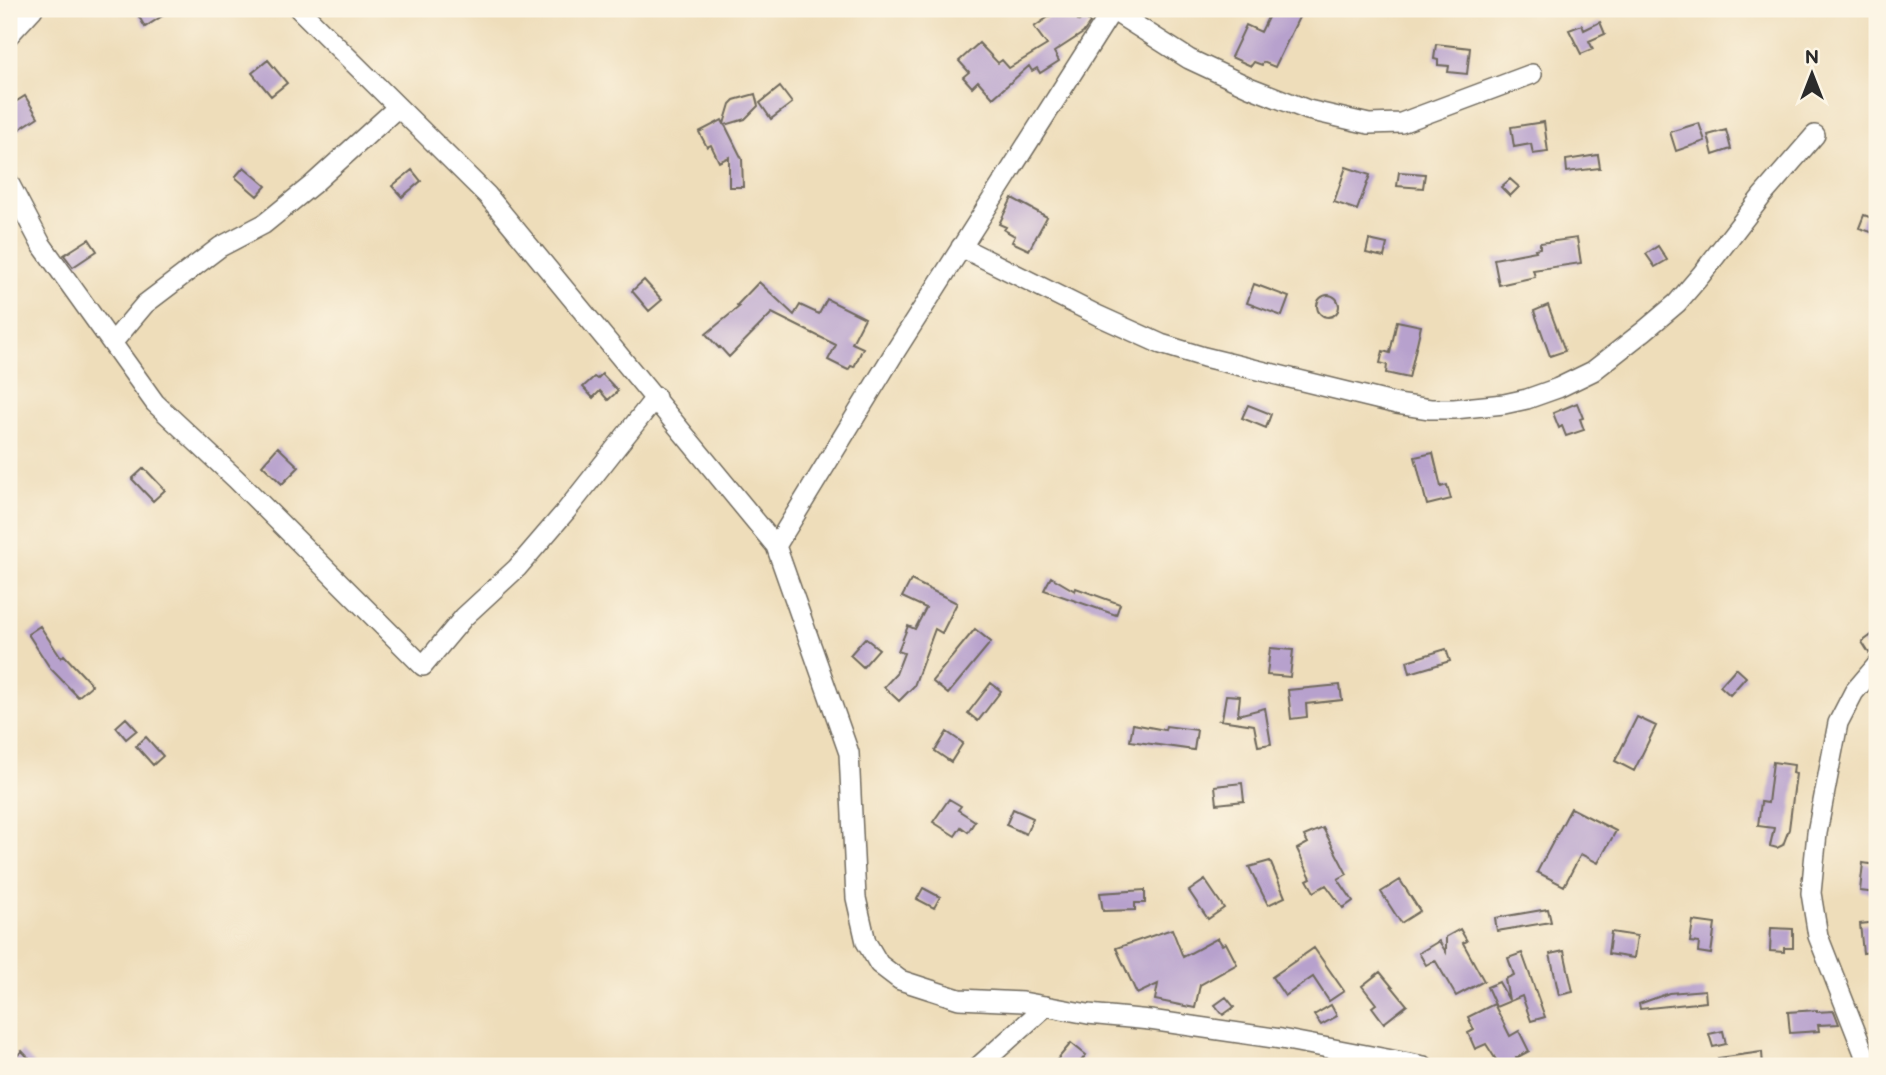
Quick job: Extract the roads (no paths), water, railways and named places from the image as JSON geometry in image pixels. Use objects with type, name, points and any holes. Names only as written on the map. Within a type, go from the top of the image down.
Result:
[{"type":"street","points":[[9,35],[33,9]]},
{"type":"street","points":[[299,9],[488,195],[776,545],[849,753],[856,898],[866,942],[879,964],[900,980],[959,999],[1023,1002],[1281,1039],[1390,1064],[1424,1066]]},
{"type":"street","points":[[776,545],[892,355],[1112,9],[1189,59],[1249,87],[1308,110],[1369,124],[1401,123],[1532,74]]},
{"type":"street","points":[[113,342],[145,304],[220,247],[264,224],[312,185],[398,107]]},
{"type":"street","points":[[961,247],[1099,316],[1161,344],[1204,357],[1397,404],[1430,409],[1504,404],[1559,388],[1593,371],[1677,303],[1815,135]]},
{"type":"street","points":[[9,183],[41,244],[156,403],[423,666],[464,617],[525,558],[656,397]]},
{"type":"street","points":[[1869,1066],[1818,936],[1811,893],[1817,833],[1838,723],[1854,692],[1877,665]]},
{"type":"street","points":[[979,1066],[1046,1006]]}]
